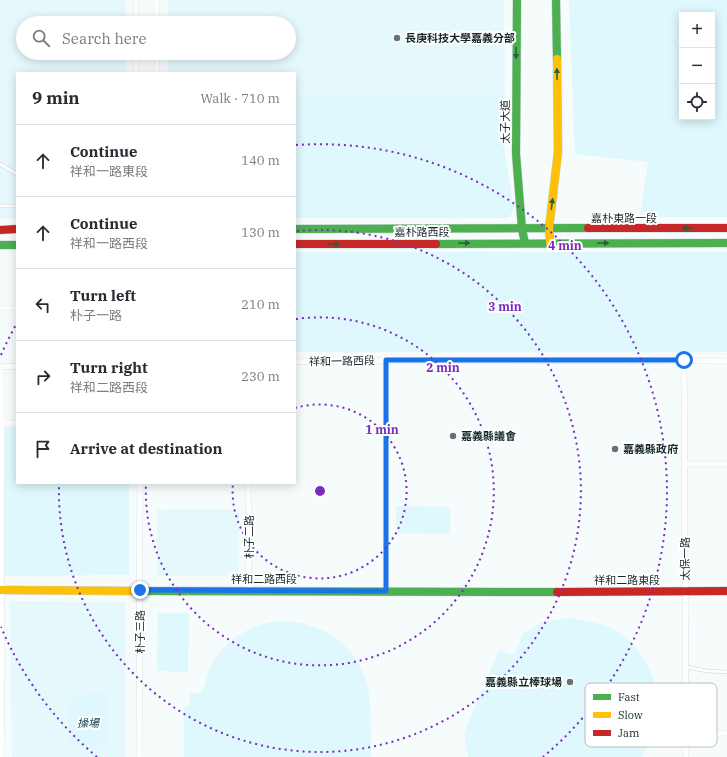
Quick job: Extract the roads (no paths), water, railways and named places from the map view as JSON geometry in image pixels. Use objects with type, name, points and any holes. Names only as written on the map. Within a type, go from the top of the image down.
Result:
[{"type":"street","points":[[136,0],[136,16]]},
{"type":"street","points":[[157,0],[157,16]]},
{"type":"street","name":"太子大道","points":[[516,0],[516,154],[522,229],[525,243]]},
{"type":"street","points":[[556,0],[558,152],[549,229],[550,243],[727,243]]},
{"type":"street","points":[[136,60],[136,72]]},
{"type":"street","points":[[157,60],[157,72]]},
{"type":"street","name":"嘉朴東路一段","points":[[522,229],[727,228]]},
{"type":"street","name":"嘉朴路西段","points":[[296,229],[522,229]]},
{"type":"street","points":[[0,230],[16,230]]},
{"type":"street","name":"嘉朴路西段","points":[[296,244],[550,243]]},
{"type":"street","points":[[0,245],[16,245]]},
{"type":"street","points":[[0,308],[16,308]]},
{"type":"street","points":[[386,360],[386,591]]},
{"type":"street","name":"祥和一路西段","points":[[296,362],[386,360],[727,361]]},
{"type":"street","name":"太保一路","points":[[684,360],[686,683]]},
{"type":"street","points":[[1,757],[0,367],[16,366]]},
{"type":"street","points":[[1,423],[16,423]]},
{"type":"street","points":[[685,464],[727,464]]},
{"type":"street","name":"朴子三路","points":[[139,757],[140,484]]},
{"type":"street","name":"朴子二路","points":[[248,484],[249,590]]},
{"type":"street","name":"祥和二路西段","points":[[0,590],[527,592]]},
{"type":"street","name":"祥和二路東段","points":[[527,592],[727,591]]},
{"type":"street","points":[[717,733],[727,733]]},
{"type":"lane","points":[[0,164],[16,173]]},
{"type":"lane","points":[[0,206],[16,206]]},
{"type":"lane","points":[[686,667],[706,671],[727,672]]},
{"type":"place","name":"長庚科技大學嘉義分部","points":[[397,38]]},
{"type":"place","name":"嘉義縣議會","points":[[453,436]]},
{"type":"place","name":"嘉義縣政府","points":[[615,449]]},
{"type":"place","name":"嘉義縣立棒球場","points":[[570,682]]},
{"type":"park label","name":"操場","points":[[88,723]]}]
